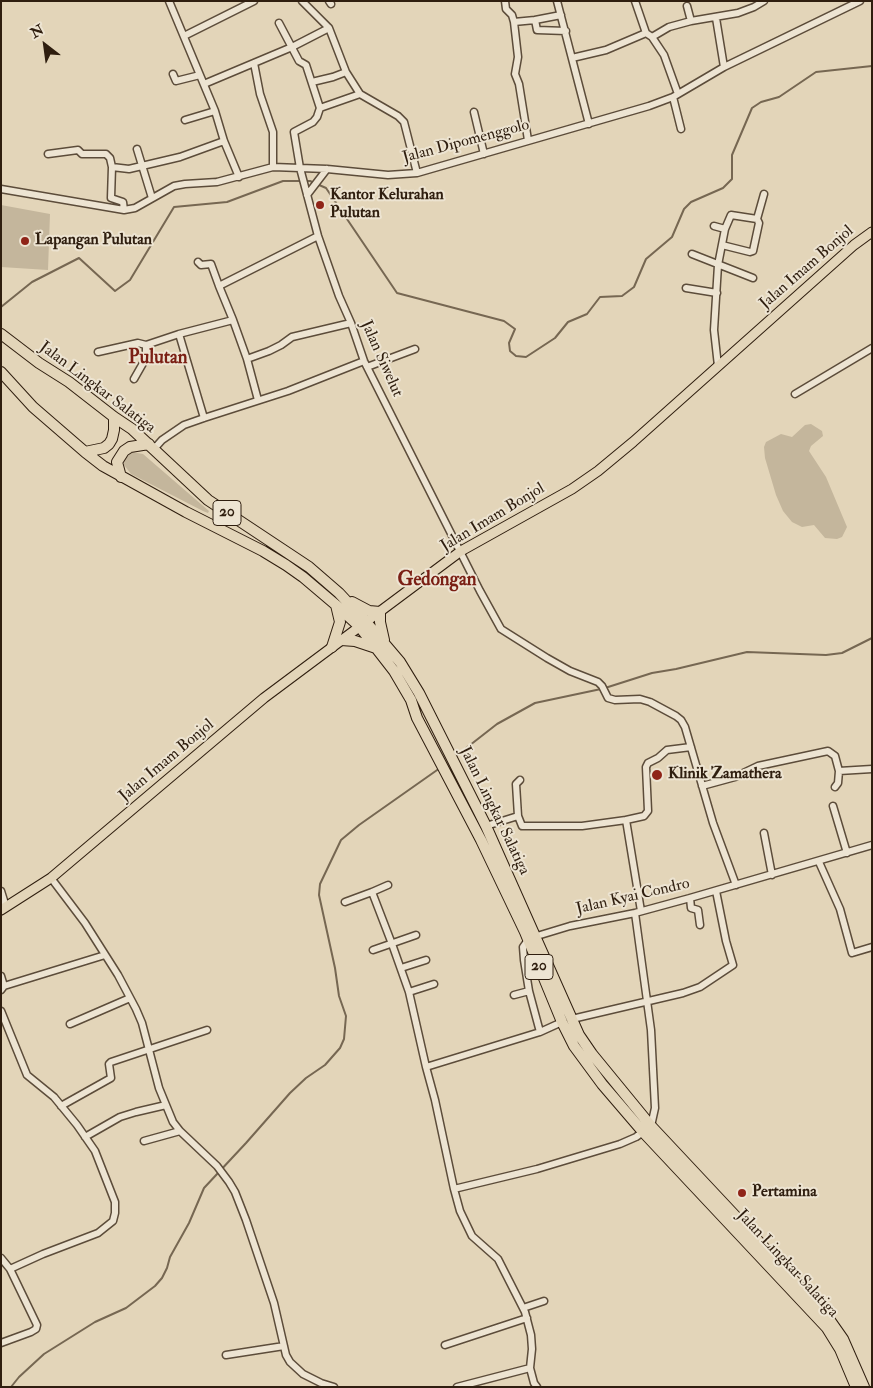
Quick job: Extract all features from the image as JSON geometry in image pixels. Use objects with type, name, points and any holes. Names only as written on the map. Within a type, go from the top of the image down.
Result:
[{"type":"highway","name":"Jalan Lingkar Salatiga","points":[[1,334],[132,429],[208,500],[309,567],[338,593],[381,647],[411,700],[417,718],[532,938]]},
{"type":"highway","name":"Jalan Lingkar Salatiga","points":[[1,372],[33,407],[85,452],[121,477],[263,551],[303,577],[336,605],[363,624]]},
{"type":"highway","points":[[85,452],[104,448],[109,444],[114,430],[114,417]]},
{"type":"highway","points":[[121,477],[117,462],[124,451],[130,448],[151,447]]},
{"type":"highway","points":[[338,593],[361,608],[380,612],[381,647],[341,640]]},
{"type":"highway","points":[[332,647],[340,622],[336,605]]},
{"type":"highway","name":"Jalan Lingkar Salatiga","points":[[381,647],[400,662],[465,783],[486,826],[567,1021],[647,1129],[827,1328],[840,1349],[856,1387]]},
{"type":"highway","name":"Jalan Lingkar Salatiga","points":[[647,1129],[741,1222],[829,1319],[843,1339],[864,1387]]},
{"type":"main road","name":"Jalan Imam Bonjol","points":[[3,908],[52,878],[264,698],[460,551],[572,489],[598,471],[854,245],[872,232]]},
{"type":"street","points":[[169,1],[215,111],[224,141],[239,177]]},
{"type":"street","points":[[184,36],[254,1]]},
{"type":"street","points":[[302,1],[329,28],[346,72],[360,94],[401,119],[406,129],[417,173]]},
{"type":"street","points":[[505,1],[506,9],[512,15],[514,22],[518,56],[515,74],[519,84],[528,140]]},
{"type":"street","points":[[557,1],[589,124]]},
{"type":"street","points":[[635,1],[649,35],[664,55],[676,95],[681,130]]},
{"type":"street","name":"Jalan Dipomenggolo","points":[[124,210],[135,208],[174,186],[217,182],[273,167],[327,169],[388,175],[417,173],[484,154],[649,106],[676,95],[724,67],[848,4],[860,1]]},
{"type":"street","points":[[572,58],[606,50],[691,21],[738,13],[760,2]]},
{"type":"street","points":[[687,6],[691,21]]},
{"type":"street","points":[[514,22],[561,15]]},
{"type":"street","points":[[716,18],[724,67]]},
{"type":"street","points":[[535,20],[537,30],[566,31]]},
{"type":"street","points":[[279,23],[299,62],[306,65],[320,108],[360,94]]},
{"type":"street","points":[[204,84],[292,47],[329,28]]},
{"type":"street","points":[[254,63],[260,94],[272,132],[273,167]]},
{"type":"street","points":[[312,82],[346,72]]},
{"type":"street","points":[[173,74],[176,81],[200,75]]},
{"type":"street","name":"Jalan Siwelut","points":[[320,108],[313,122],[294,132],[300,168],[318,236],[338,296],[366,364],[460,551]]},
{"type":"street","points":[[185,120],[215,111]]},
{"type":"street","points":[[474,112],[484,154]]},
{"type":"street","points":[[112,167],[125,169],[142,166],[180,156],[224,141]]},
{"type":"street","points":[[137,149],[152,198]]},
{"type":"street","points":[[1,189],[124,210],[123,202],[111,198],[112,167],[110,158],[106,154],[82,154],[78,150],[48,154]]},
{"type":"street","points":[[307,195],[327,169]]},
{"type":"street","points":[[722,245],[752,252],[759,223],[757,219],[764,194]]},
{"type":"street","points":[[718,366],[714,330],[718,265],[725,229],[731,215],[757,219]]},
{"type":"street","points":[[714,226],[725,229]]},
{"type":"street","points":[[218,286],[318,236]]},
{"type":"street","points":[[692,254],[753,278]]},
{"type":"street","points":[[198,262],[201,265],[209,264],[212,266],[247,359],[258,400]]},
{"type":"street","points":[[686,288],[716,294]]},
{"type":"street","points":[[98,352],[138,342],[146,345],[233,320]]},
{"type":"street","points":[[247,359],[269,351],[292,337],[350,323]]},
{"type":"street","points":[[179,334],[204,418]]},
{"type":"street","points":[[134,379],[146,358],[146,345]]},
{"type":"street","points":[[795,394],[872,348]]},
{"type":"street","points":[[151,447],[184,425],[366,364],[415,350]]},
{"type":"street","points":[[460,551],[501,629],[570,671],[598,682],[606,696],[610,699],[645,701],[659,705],[676,716],[685,728],[713,823],[736,885]]},
{"type":"street","points":[[520,780],[516,784],[518,816],[520,824],[523,826],[543,824],[582,826],[626,820],[647,814],[646,768],[648,763],[658,758],[667,750],[691,747]]},
{"type":"street","points":[[702,786],[735,777],[758,766],[828,751],[835,756],[839,771],[838,783],[835,787]]},
{"type":"street","points":[[839,771],[872,769]]},
{"type":"street","points":[[833,806],[847,853]]},
{"type":"street","points":[[486,826],[518,816]]},
{"type":"street","points":[[454,1189],[596,1151],[636,1137],[647,1129],[655,1108],[651,1030],[626,820]]},
{"type":"street","points":[[764,832],[772,875]]},
{"type":"street","name":"Jalan Kyai Condro","points":[[532,938],[570,926],[638,912],[716,891],[872,845]]},
{"type":"street","points":[[819,862],[840,909],[852,953],[872,946]]},
{"type":"street","points":[[52,878],[85,923],[130,998],[142,1024],[166,1105],[174,1122],[217,1166],[229,1182],[246,1220],[261,1263],[278,1315],[286,1355],[296,1368],[310,1379],[334,1387]]},
{"type":"street","points":[[345,902],[388,885]]},
{"type":"street","points":[[1,891],[3,908]]},
{"type":"street","points":[[426,1068],[540,1032],[567,1021],[683,993],[700,987],[733,965],[716,891]]},
{"type":"street","points":[[372,892],[409,992],[426,1068],[436,1100],[460,1211],[472,1236],[498,1259],[523,1308],[527,1318],[532,1349],[530,1368],[537,1387]]},
{"type":"street","points":[[690,898],[691,908],[698,910],[700,925]]},
{"type":"street","points":[[373,950],[416,935]]},
{"type":"street","points":[[532,938],[523,946],[529,992],[540,1032]]},
{"type":"street","points":[[1,976],[3,988],[105,955]]},
{"type":"street","points":[[401,968],[426,960]]},
{"type":"street","points":[[409,992],[434,984]]},
{"type":"street","points":[[514,995],[529,992]]},
{"type":"street","points":[[70,1024],[130,998]]},
{"type":"street","points":[[1,1011],[27,1074],[54,1098],[95,1151],[115,1202],[115,1213],[113,1221],[109,1226],[98,1233],[10,1269]]},
{"type":"street","points":[[61,1106],[111,1078],[109,1063],[148,1048],[207,1030]]},
{"type":"street","points":[[85,1137],[120,1117],[166,1105]]},
{"type":"street","points":[[144,1141],[180,1130]]},
{"type":"street","points":[[1,1258],[10,1269],[37,1325],[31,1332],[1,1343]]},
{"type":"street","points":[[523,1308],[544,1301]]},
{"type":"street","points":[[445,1345],[527,1318]]},
{"type":"street","points":[[226,1355],[284,1346]]},
{"type":"street","points":[[457,1387],[530,1368]]},
{"type":"shaded area","name":"Lapangan Pulutan","points":[[1,205],[50,214],[48,270],[1,267]]},
{"type":"shaded area","points":[[811,424],[822,431],[823,436],[811,446],[809,451],[826,477],[847,527],[842,537],[837,539],[825,538],[814,525],[802,527],[792,522],[783,511],[776,495],[765,458],[764,447],[766,442],[781,434],[792,437],[805,425]]},
{"type":"shaded area","points":[[132,452],[143,454],[209,511],[208,513],[131,474],[124,465],[124,460]]},
{"type":"waterway","points":[[1,307],[32,282],[79,258],[115,291],[130,280],[174,207],[227,202],[283,181],[310,181],[326,188],[397,293],[504,321],[515,329],[509,343],[510,351],[516,356],[526,357],[555,338],[568,322],[587,314],[600,297],[622,296],[634,287],[646,259],[672,237],[684,209],[691,202],[723,188],[732,179],[732,155],[752,108],[761,102],[779,97],[816,72],[872,66]]},
{"type":"waterway","points":[[605,688],[652,673],[747,652],[826,655],[842,653],[872,638]]},
{"type":"waterway","points":[[456,756],[497,724],[535,703],[601,689]]},
{"type":"waterway","points":[[11,1387],[44,1354],[95,1322],[126,1308],[155,1286],[162,1278],[170,1257],[189,1223],[204,1188],[290,1093],[306,1078],[325,1065],[340,1048],[344,1039],[346,1016],[339,996],[335,968],[319,895],[320,884],[341,840],[359,825],[440,768]]},
{"type":"place","name":"Kantor Kelurahan Pulutan","points":[[320,205]]},
{"type":"place","name":"Lapangan Pulutan","points":[[25,241]]},
{"type":"place","name":"Klinik Zamathera","points":[[657,775]]},
{"type":"place","name":"Pertamina","points":[[742,1193]]},
{"type":"district","name":"Pulutan","points":[[158,359]]},
{"type":"district","name":"Gedongan","points":[[437,581]]}]
